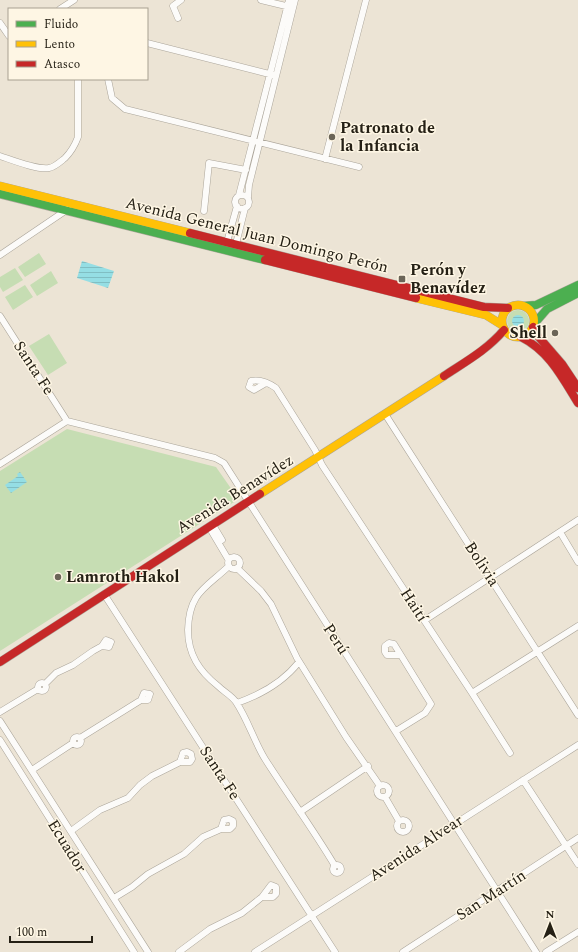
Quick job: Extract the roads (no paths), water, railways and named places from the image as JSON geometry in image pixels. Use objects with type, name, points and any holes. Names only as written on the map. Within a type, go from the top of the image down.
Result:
[{"type":"main road","name":"Avenida General Juan Domingo Perón","points":[[0,186],[489,308],[508,308]]},
{"type":"main road","name":"Avenida General Juan Domingo Perón","points":[[0,194],[486,315],[503,327]]},
{"type":"main road","points":[[578,285],[536,305],[516,305],[508,308],[502,316],[503,327],[509,335],[518,337],[537,346],[546,356],[578,403]]},
{"type":"main road","points":[[518,337],[528,334],[534,325],[536,318],[543,312],[578,293]]},
{"type":"main road","points":[[524,306],[532,314],[537,335],[562,364],[578,388]]},
{"type":"main road","name":"Avenida Benavídez","points":[[485,350],[494,342],[503,327]]},
{"type":"main road","name":"Avenida Benavídez","points":[[0,662],[485,350],[506,340],[518,337]]},
{"type":"street","points":[[65,2],[74,0]]},
{"type":"street","points":[[178,18],[173,6],[181,0]]},
{"type":"street","points":[[261,0],[290,5]]},
{"type":"street","points":[[232,243],[245,208],[249,204],[249,184],[257,142],[290,5],[295,0]]},
{"type":"street","points":[[325,158],[366,0]]},
{"type":"street","points":[[0,23],[8,35]]},
{"type":"street","points":[[148,43],[273,75]]},
{"type":"street","points":[[0,156],[42,168],[49,168],[58,164],[68,155],[75,145],[78,137],[78,80]]},
{"type":"street","points":[[108,80],[112,98],[124,109],[359,167]]},
{"type":"street","points":[[232,243],[237,206],[235,201],[239,195],[246,170],[257,142]]},
{"type":"street","points":[[204,211],[209,162],[246,170]]},
{"type":"street","points":[[239,195],[244,194],[248,197]]},
{"type":"street","points":[[0,254],[67,211],[72,204]]},
{"type":"street","points":[[237,206],[245,208]]},
{"type":"street","name":"Santa Fe","points":[[0,316],[67,421]]},
{"type":"street","name":"Haití","points":[[266,383],[276,388],[318,458],[425,620],[510,753]]},
{"type":"street","name":"Bolivia","points":[[385,414],[578,715]]},
{"type":"street","points":[[0,464],[67,421]]},
{"type":"street","name":"Perú","points":[[67,421],[221,461],[228,468],[248,502],[536,952]]},
{"type":"street","points":[[425,620],[578,520]]},
{"type":"street","points":[[211,526],[233,569],[237,568],[261,591],[271,604],[299,662],[346,736],[368,766],[380,786],[384,785],[388,788],[389,792],[385,797],[400,821]]},
{"type":"street","points":[[560,532],[578,562]]},
{"type":"street","points":[[237,568],[239,561],[230,561],[199,592],[194,601],[189,622],[188,637],[193,656],[198,668],[237,703],[258,746],[335,866]]},
{"type":"street","name":"Santa Fe","points":[[104,594],[335,952]]},
{"type":"street","points":[[472,693],[578,626]]},
{"type":"street","points":[[0,712],[38,688],[44,690],[44,684],[56,673],[73,665],[102,646]]},
{"type":"street","points":[[396,732],[425,712],[431,704],[400,655]]},
{"type":"street","points":[[237,703],[269,687],[283,678],[299,662]]},
{"type":"street","points":[[32,770],[73,743],[79,744],[80,738],[141,700]]},
{"type":"street","points":[[0,721],[72,831],[148,952]]},
{"type":"street","name":"Ecuador","points":[[0,740],[134,952]]},
{"type":"street","name":"Avenida Alvear","points":[[255,952],[578,745]]},
{"type":"street","points":[[72,831],[100,810],[128,798],[145,780],[180,762]]},
{"type":"street","points":[[300,812],[368,766]]},
{"type":"street","points":[[524,780],[578,864]]},
{"type":"street","points":[[114,898],[132,887],[148,874],[184,854],[203,837],[221,829]]},
{"type":"street","name":"San Martín","points":[[403,952],[578,838]]},
{"type":"street","points":[[179,952],[202,934],[238,916],[262,897]]},
{"type":"street","points":[[546,952],[578,932]]},
{"type":"water","points":[[82,261],[114,271],[108,288],[77,278]]},
{"type":"water","points":[[516,315],[520,315],[524,321],[520,327],[516,327],[512,323],[512,319]]},
{"type":"water","points":[[20,472],[27,482],[11,493],[5,485],[18,476],[17,474]]},
{"type":"place","name":"Patronato de la Infancia","points":[[332,137]]},
{"type":"place","name":"Perón y Benavídez","points":[[402,279]]},
{"type":"place","name":"Shell","points":[[555,333]]},
{"type":"place","name":"Lamroth Hakol","points":[[58,577]]}]
